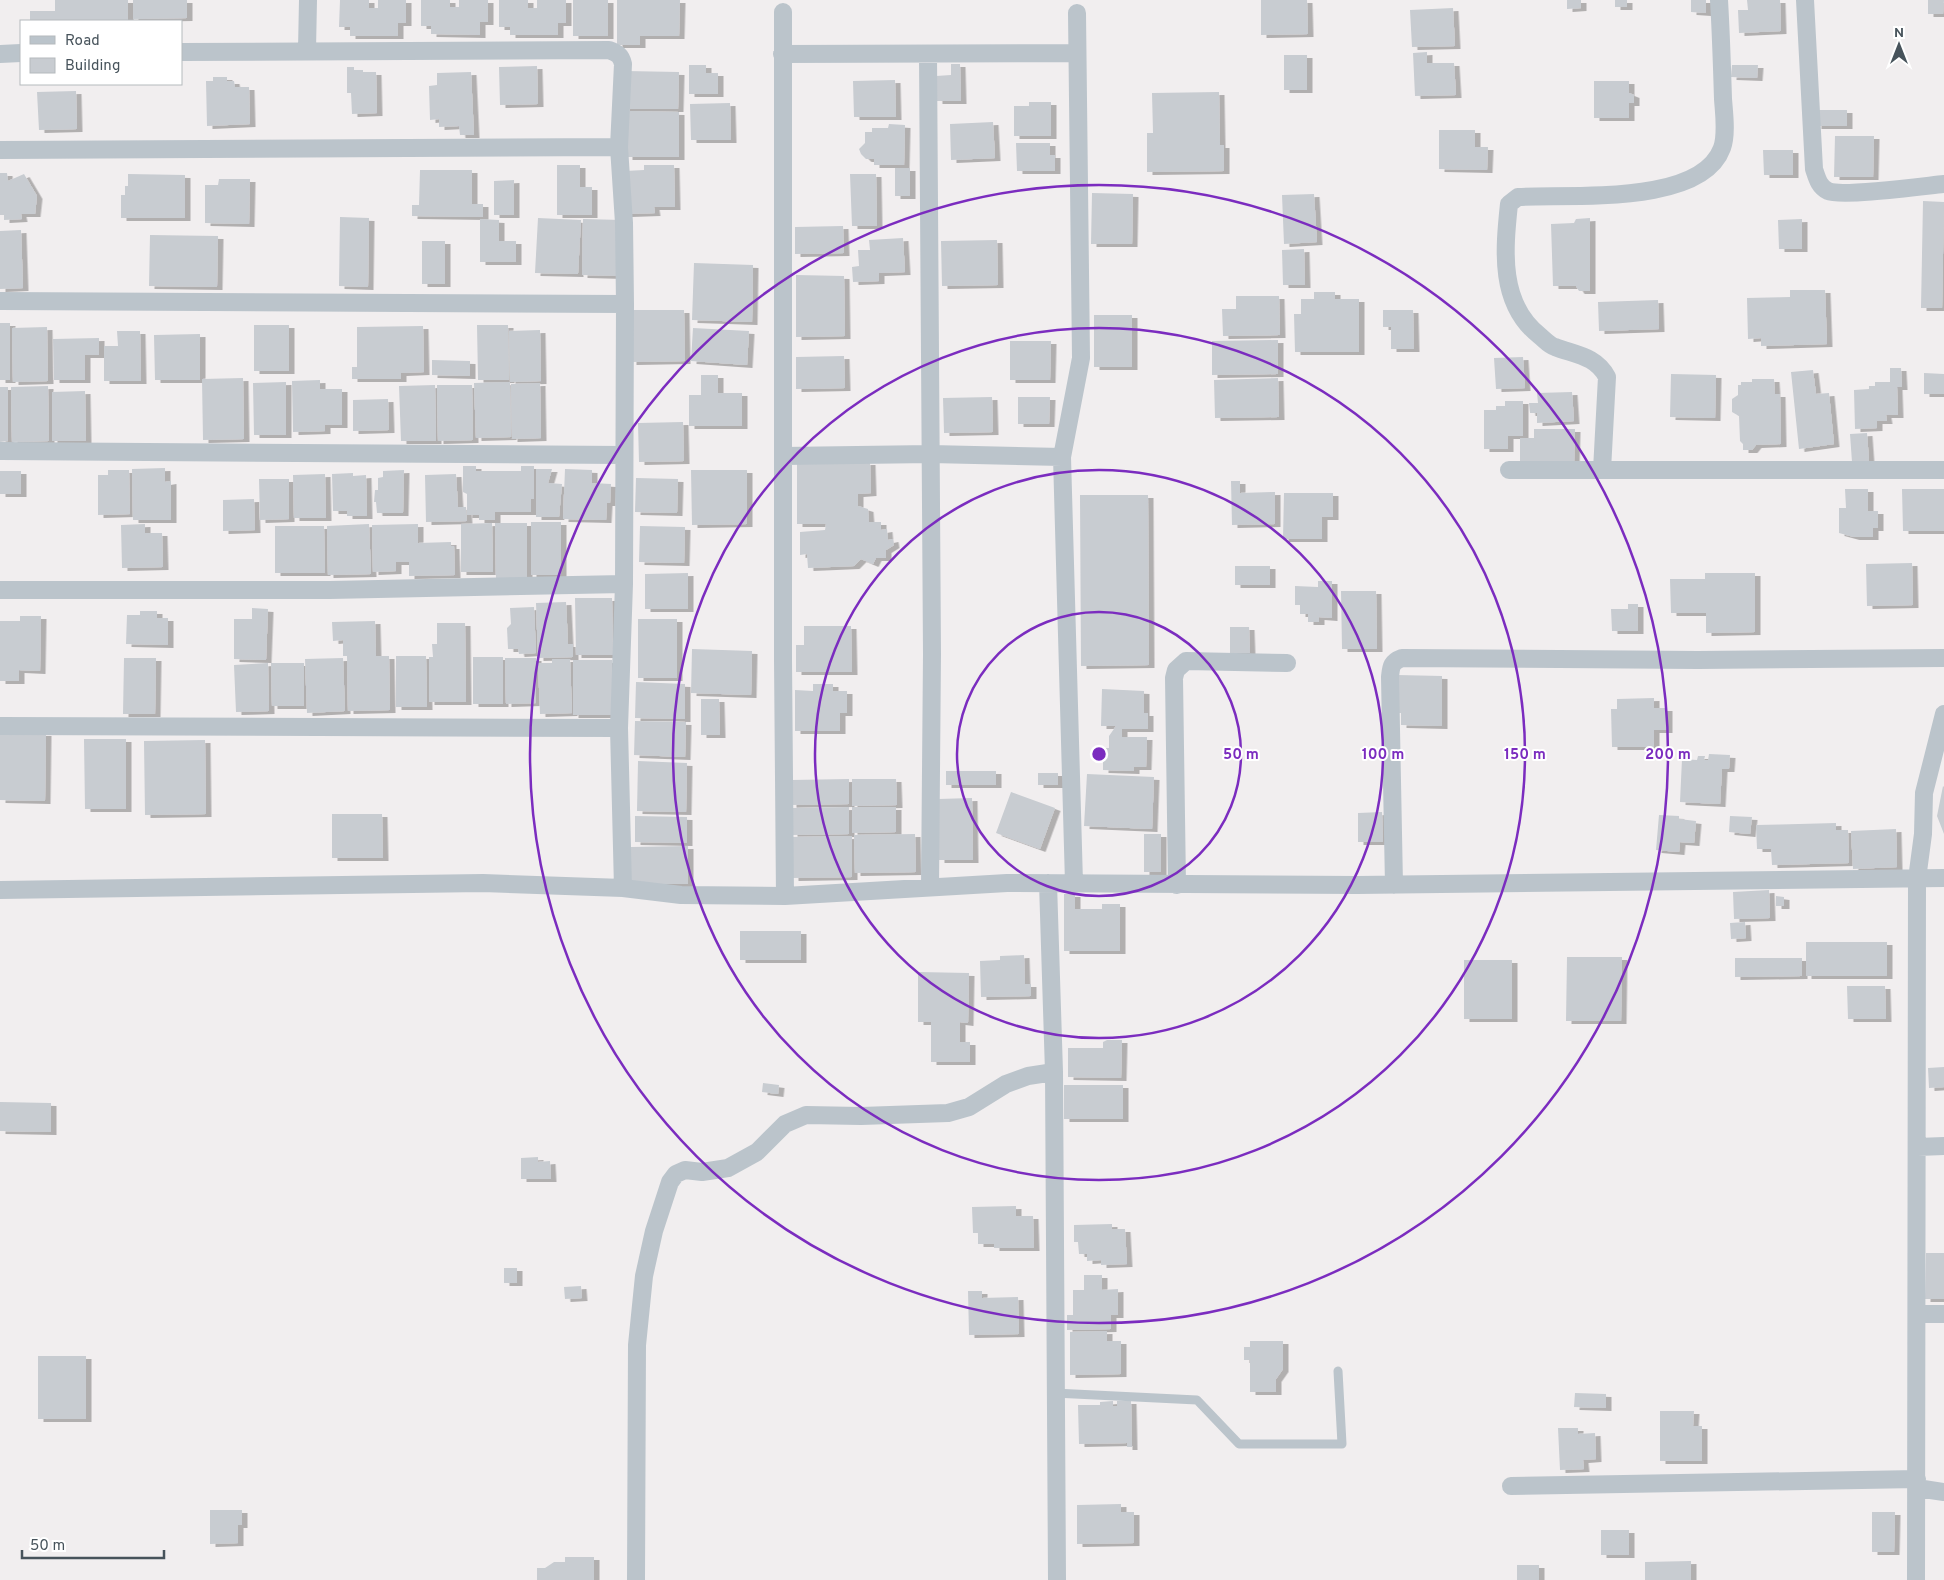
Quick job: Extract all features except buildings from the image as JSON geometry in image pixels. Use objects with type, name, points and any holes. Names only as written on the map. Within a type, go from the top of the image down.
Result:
[{"type":"street","points":[[307,50],[308,0]]},
{"type":"street","points":[[1602,470],[1606,377],[1593,359],[1552,347],[1529,328],[1517,312],[1509,292],[1506,266],[1509,204],[1518,197],[1639,193],[1666,188],[1698,177],[1713,163],[1723,147],[1724,119],[1719,0]]},
{"type":"street","points":[[1805,0],[1814,169],[1818,182],[1828,191],[1845,193],[1944,184]]},
{"type":"street","points":[[783,12],[785,896]]},
{"type":"street","points":[[1074,883],[1062,457],[1080,358],[1077,13]]},
{"type":"street","points":[[182,52],[608,50],[616,52],[621,57],[623,64],[619,147],[624,223],[625,304],[624,584],[619,728],[623,888]]},
{"type":"street","points":[[782,54],[1077,53]]},
{"type":"street","points":[[0,54],[20,54]]},
{"type":"street","points":[[928,55],[932,654],[930,887]]},
{"type":"street","points":[[0,150],[619,147]]},
{"type":"street","points":[[0,300],[625,304]]},
{"type":"street","points":[[0,451],[624,455]]},
{"type":"street","points":[[783,456],[931,454],[1062,457]]},
{"type":"street","points":[[1509,470],[1944,470]]},
{"type":"street","points":[[0,590],[330,590],[624,584]]},
{"type":"street","points":[[1394,885],[1390,677],[1391,666],[1395,660],[1402,658],[1698,660],[1944,658]]},
{"type":"street","points":[[1177,885],[1174,678],[1176,670],[1186,661],[1286,663]]},
{"type":"street","points":[[1916,1580],[1918,1483],[1917,879],[1923,834],[1924,793],[1944,714]]},
{"type":"street","points":[[0,726],[619,728]]},
{"type":"street","points":[[0,890],[483,883],[623,888],[681,895],[785,896],[1007,883],[1394,885],[1944,878]]},
{"type":"street","points":[[1048,884],[1054,1072],[1054,1394],[1057,1580]]},
{"type":"street","points":[[636,1580],[637,1345],[644,1276],[654,1230],[670,1182],[676,1174],[685,1170],[702,1172],[728,1168],[757,1152],[785,1124],[806,1115],[861,1116],[948,1113],[969,1107],[1006,1084],[1028,1076],[1054,1072]]},
{"type":"street","points":[[1918,1147],[1944,1146]]},
{"type":"street","points":[[1917,1314],[1944,1314]]},
{"type":"street","points":[[1512,1486],[1918,1483],[1944,1492]]},
{"type":"lane","points":[[1054,1394],[1197,1400],[1239,1444],[1342,1444],[1338,1371]]}]
